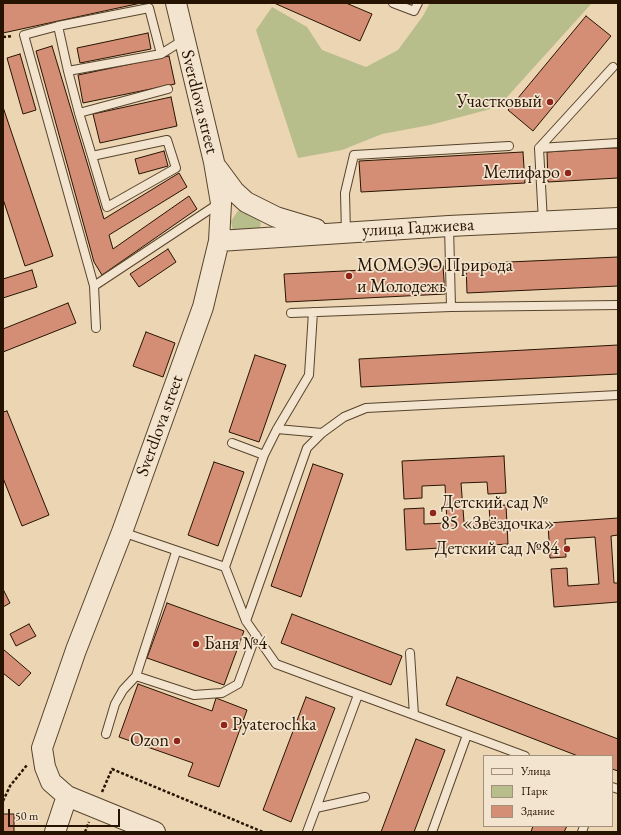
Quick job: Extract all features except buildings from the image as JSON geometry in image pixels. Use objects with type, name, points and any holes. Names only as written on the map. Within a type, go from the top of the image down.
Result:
[{"type":"street","name":"Sverdlova street","points":[[155,832],[67,796],[51,782],[45,767],[42,748],[76,650],[122,532],[203,307],[219,241],[221,203],[214,162],[176,3]]},
{"type":"street","points":[[214,162],[234,192],[246,202],[297,224],[340,233]]},
{"type":"street","name":"улица Гаджиева","points":[[219,241],[449,226],[618,218]]},
{"type":"street","points":[[55,832],[67,796]]},
{"type":"lane","points":[[393,3],[414,11],[418,3]]},
{"type":"lane","points":[[96,328],[94,286],[24,35],[58,26],[149,8],[161,54]]},
{"type":"lane","points":[[58,26],[79,113],[107,207],[176,168],[167,140],[92,156]]},
{"type":"lane","points":[[68,71],[161,54],[184,41]]},
{"type":"lane","points":[[543,222],[540,148],[612,67]]},
{"type":"lane","points":[[79,113],[168,89]]},
{"type":"lane","points":[[540,148],[618,143]]},
{"type":"lane","points":[[340,233],[345,193],[354,155],[509,146]]},
{"type":"lane","points":[[94,286],[221,203]]},
{"type":"lane","points":[[449,226],[451,307]]},
{"type":"lane","points":[[291,313],[451,307],[618,305]]},
{"type":"lane","points":[[313,312],[310,375],[277,429],[264,455],[225,567],[246,621],[276,664],[522,755]]},
{"type":"lane","points":[[246,621],[307,448],[322,433],[344,416],[366,408],[618,394]]},
{"type":"lane","points":[[277,429],[322,433]]},
{"type":"lane","points":[[232,443],[264,455]]},
{"type":"lane","points":[[122,532],[176,552],[225,567]]},
{"type":"lane","points":[[106,734],[115,704],[123,690],[136,676],[176,552]]},
{"type":"lane","points":[[136,676],[194,695],[222,693],[238,684],[256,635]]},
{"type":"lane","points":[[410,653],[414,715]]},
{"type":"lane","points":[[307,832],[358,695]]},
{"type":"lane","points":[[432,832],[467,735]]},
{"type":"lane","points":[[316,808],[365,796]]},
{"type":"path","points":[[3,801],[10,786],[42,748]]},
{"type":"path","points":[[85,832],[112,769],[263,832]]},
{"type":"green space","points":[[430,3],[592,3],[498,107],[430,125],[382,134],[342,150],[298,158],[256,30],[272,7],[307,27],[322,50],[366,67],[398,50],[423,16]]},
{"type":"green space","points":[[238,211],[243,211],[256,217],[261,223],[260,227],[256,231],[233,231],[231,221]]},
{"type":"place","name":"Участковый","points":[[550,102]]},
{"type":"place","name":"Мелифаро","points":[[568,173]]},
{"type":"place","name":"МОМОЭО Природа и Молодежь","points":[[349,276]]},
{"type":"place","name":"Детский сад № 85 «Звёздочка»","points":[[433,513]]},
{"type":"place","name":"Детский сад №84","points":[[567,549]]},
{"type":"place","name":"Баня №4","points":[[196,644]]},
{"type":"place","name":"Pyaterochka","points":[[224,725]]},
{"type":"place","name":"Ozon","points":[[177,741]]}]
